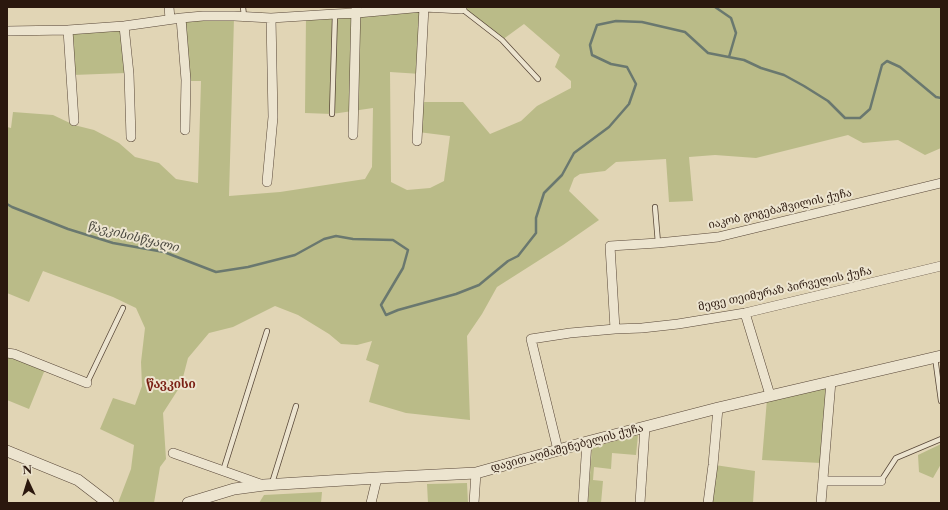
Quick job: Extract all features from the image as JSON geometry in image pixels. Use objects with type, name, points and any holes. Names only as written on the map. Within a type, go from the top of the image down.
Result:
[{"type":"street","points":[[169,7],[170,19]]},
{"type":"street","points":[[418,141],[424,7]]},
{"type":"street","points":[[7,31],[68,30],[124,26],[170,19],[243,12],[271,18],[335,14],[357,10],[424,7],[462,9]]},
{"type":"street","points":[[353,135],[357,10]]},
{"type":"street","points":[[181,18],[186,80],[185,130]]},
{"type":"street","points":[[267,182],[273,118],[271,18]]},
{"type":"street","points":[[124,26],[129,74],[131,137]]},
{"type":"street","points":[[68,30],[74,120]]},
{"type":"street","name":"იაკობ გოგებაშვილის ქუჩა","points":[[615,329],[610,246],[718,237],[941,183]]},
{"type":"street","name":"მეფე თეიმურაზ პირველის ქუჩა","points":[[558,450],[531,339],[570,333],[678,324],[745,313],[941,266]]},
{"type":"street","points":[[745,313],[770,395]]},
{"type":"street","points":[[7,353],[14,354],[87,383]]},
{"type":"street","name":"დავით აღმაშენებელის ქუჩა","points":[[188,503],[234,490],[268,485],[476,473],[586,442],[718,408],[938,357]]},
{"type":"street","points":[[821,503],[831,381]]},
{"type":"street","points":[[708,503],[718,408]]},
{"type":"street","points":[[640,503],[645,427]]},
{"type":"street","points":[[583,503],[586,442]]},
{"type":"street","points":[[7,451],[78,480],[108,503]]},
{"type":"street","points":[[173,453],[268,485]]},
{"type":"street","points":[[474,503],[476,473]]},
{"type":"street","points":[[371,503],[377,478]]},
{"type":"street","points":[[823,481],[881,481]]},
{"type":"lane","points":[[462,9],[502,40],[538,79]]},
{"type":"lane","points":[[332,114],[335,14]]},
{"type":"lane","points":[[655,207],[658,243]]},
{"type":"lane","points":[[87,383],[123,308]]},
{"type":"lane","points":[[223,471],[267,331]]},
{"type":"lane","points":[[938,357],[941,401]]},
{"type":"lane","points":[[268,485],[296,406]]},
{"type":"lane","points":[[881,481],[896,458],[941,439]]},
{"type":"green space","points":[[424,7],[421,74],[390,72],[391,182],[407,190],[430,188],[444,181],[450,136],[418,132],[419,102],[463,102],[490,134],[521,121],[537,106],[571,88],[571,81],[555,67],[560,55],[524,24],[502,40],[462,9],[464,7],[941,7],[941,148],[925,155],[898,140],[863,143],[848,135],[756,158],[715,155],[689,157],[693,201],[669,202],[666,159],[616,162],[605,171],[580,174],[574,178],[569,191],[599,220],[497,287],[482,314],[467,336],[470,420],[406,413],[369,402],[379,365],[366,360],[372,341],[357,345],[341,344],[329,334],[298,315],[275,306],[233,327],[209,333],[188,358],[181,385],[163,413],[166,459],[160,467],[154,503],[118,503],[131,469],[134,445],[100,429],[113,398],[135,405],[142,386],[141,362],[145,328],[136,308],[113,297],[43,271],[29,302],[7,293],[7,127],[11,128],[13,112],[53,115],[74,125],[94,130],[119,143],[135,157],[159,163],[176,179],[198,183],[201,81],[187,81],[182,21],[234,18],[229,196],[280,192],[365,179],[372,167],[373,108],[332,114],[305,113],[306,16]]},
{"type":"green space","points":[[121,29],[126,73],[73,75],[70,33]]},
{"type":"green space","points":[[7,353],[46,367],[29,409],[7,400]]},
{"type":"green space","points":[[827,386],[821,463],[762,460],[767,399]]},
{"type":"green space","points":[[638,435],[636,455],[612,453],[611,469],[594,467],[593,480],[603,481],[601,503],[588,503],[592,447]]},
{"type":"green space","points":[[941,444],[941,464],[933,478],[919,472],[918,455]]},
{"type":"green space","points":[[715,465],[755,471],[753,503],[709,503]]},
{"type":"green space","points":[[467,483],[468,503],[428,503],[427,484]]},
{"type":"green space","points":[[322,492],[321,503],[259,503],[264,495]]},
{"type":"waterway","points":[[715,7],[731,18],[736,33],[729,57]]},
{"type":"waterway","name":"წავკისისწყალი","points":[[7,204],[68,229],[113,243],[164,252],[216,272],[248,267],[295,255],[324,239],[336,236],[353,239],[393,240],[408,250],[403,268],[381,305],[386,315],[398,310],[456,294],[479,285],[508,261],[518,256],[536,233],[536,218],[544,193],[562,175],[574,153],[609,127],[629,104],[636,84],[627,67],[611,64],[592,55],[590,45],[597,25],[616,21],[642,22],[685,32],[708,53],[744,60],[761,68],[784,75],[828,101],[845,118],[860,118],[870,109],[882,65],[887,61],[900,67],[936,97],[941,98]]},
{"type":"district","name":"წავკისი","points":[[171,385]]}]
